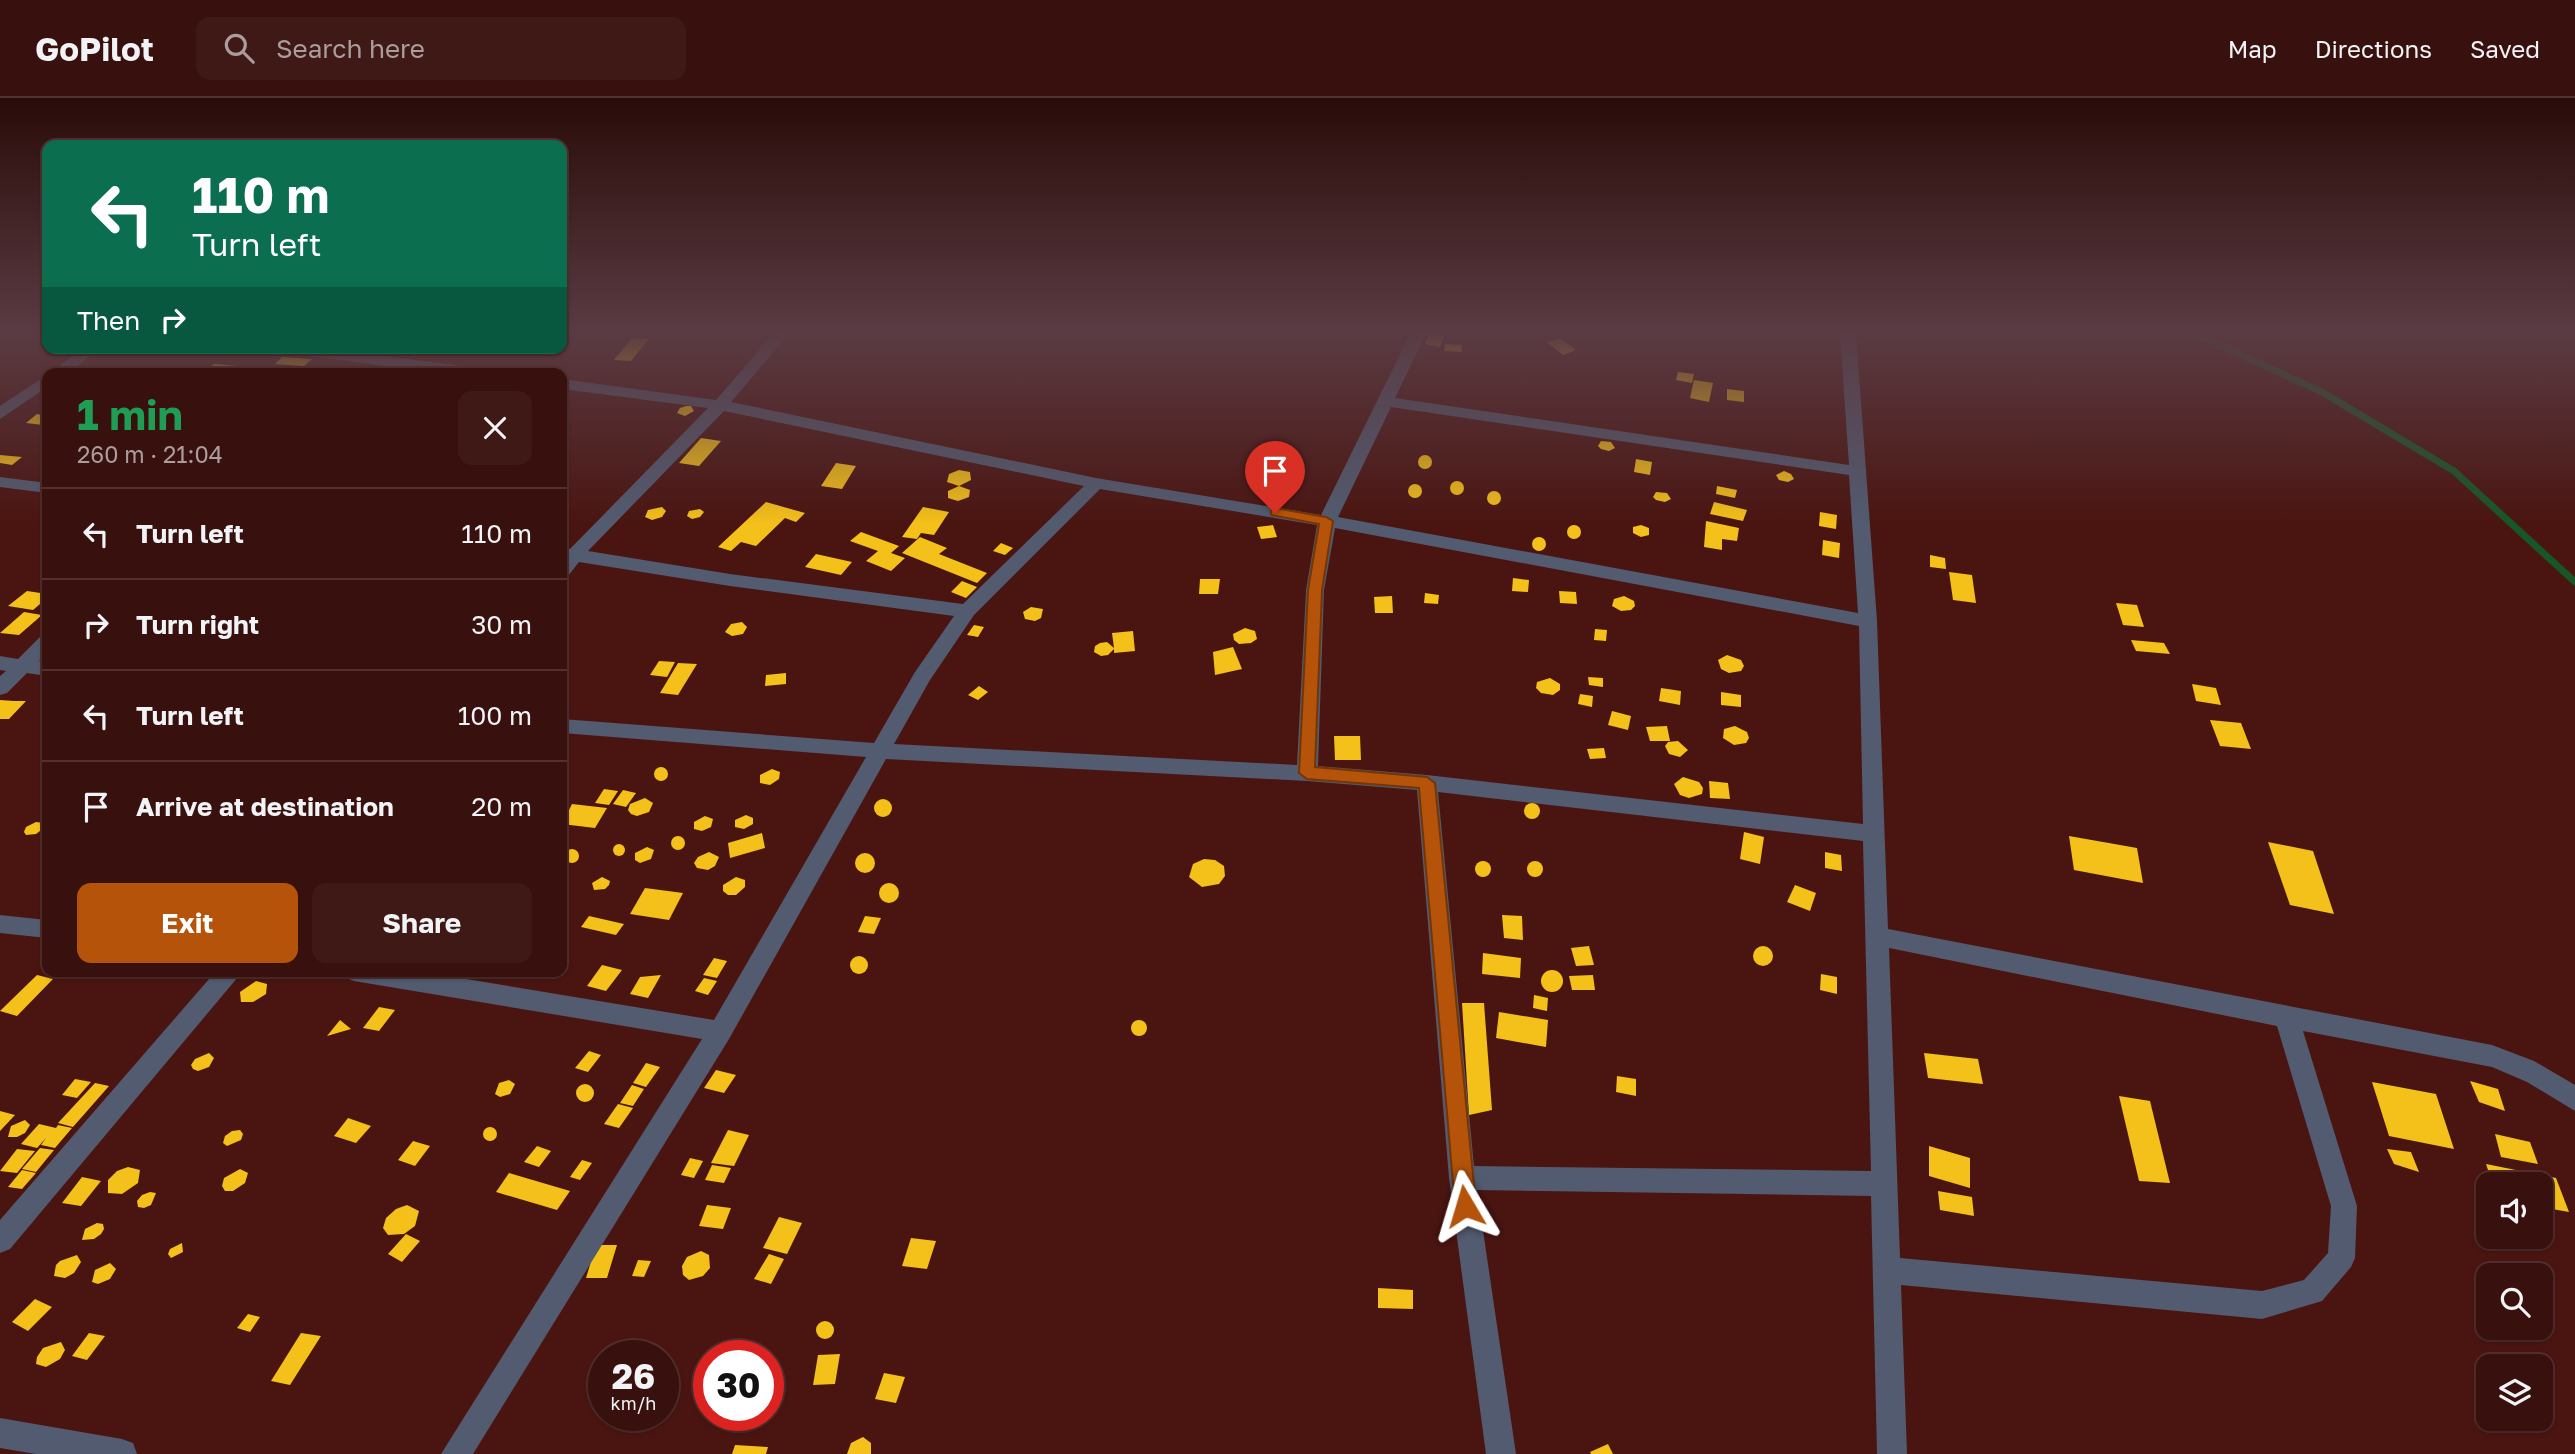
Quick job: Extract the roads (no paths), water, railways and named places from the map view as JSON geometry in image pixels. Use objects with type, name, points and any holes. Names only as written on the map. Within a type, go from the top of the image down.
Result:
[{"type":"street","points":[[0,414],[23,397]]},
{"type":"street","points":[[662,397],[720,405],[1096,483],[1326,521],[1868,621]]},
{"type":"street","points":[[568,554],[727,397]]},
{"type":"street","points":[[1307,773],[1315,590],[1326,521],[1388,397]]},
{"type":"street","points":[[1853,397],[1868,621],[1892,1454]]},
{"type":"street","points":[[1386,401],[1858,471]]},
{"type":"street","points":[[0,482],[42,487]]},
{"type":"street","points":[[456,1454],[720,1032],[922,677],[967,611],[1096,483]]},
{"type":"street","points":[[568,554],[730,580],[967,611]]},
{"type":"street","points":[[0,688],[42,647]]},
{"type":"street","points":[[0,663],[42,668]]},
{"type":"street","points":[[567,726],[881,751],[1307,773],[1427,783],[1874,834]]},
{"type":"street","points":[[1427,783],[1462,1178],[1501,1454]]},
{"type":"street","points":[[0,924],[42,928]]},
{"type":"street","points":[[1877,936],[2492,1056],[2525,1067],[2552,1081],[2575,1100]]},
{"type":"street","points":[[0,1240],[226,977]]},
{"type":"street","points":[[392,977],[720,1032]]},
{"type":"street","points":[[1886,1269],[2262,1304],[2312,1291],[2341,1258],[2344,1206],[2287,1018]]},
{"type":"street","points":[[1462,1178],[1884,1184]]},
{"type":"street","points":[[0,1433],[122,1454]]},
{"type":"waterway","points":[[2331,397],[2454,471],[2575,582]]}]
